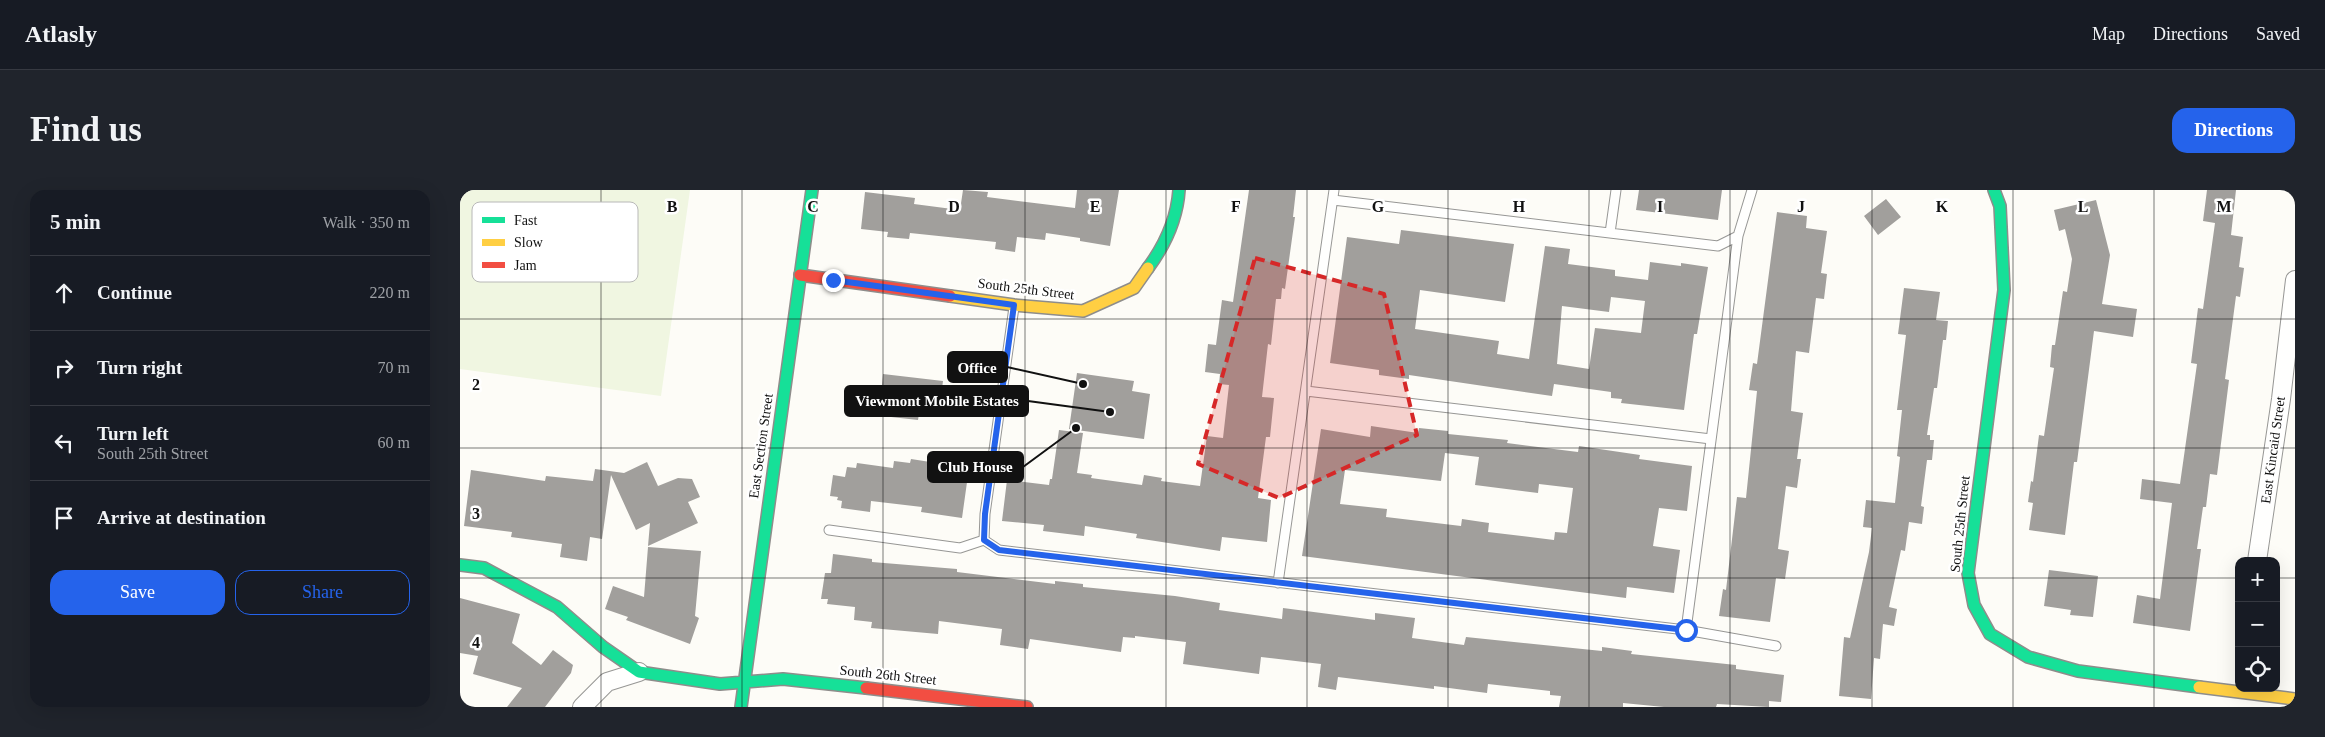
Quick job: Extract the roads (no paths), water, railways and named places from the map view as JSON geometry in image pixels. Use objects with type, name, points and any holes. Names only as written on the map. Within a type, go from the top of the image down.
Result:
[{"type":"street","name":"East Section Street","points":[[741,707],[812,190]]},
{"type":"street","name":"South 25th Street","points":[[800,275],[1014,305],[1084,311],[1134,288],[1163,248],[1178,208],[1179,190]]},
{"type":"street","name":"South 25th Street","points":[[1994,190],[2000,206],[2004,290],[1968,573],[1974,605],[1990,634],[2028,657],[2078,671],[2235,687]]},
{"type":"street","name":"East Kincaid Street","points":[[2258,557],[2288,400],[2295,280]]},
{"type":"street","points":[[460,565],[484,568],[557,606],[603,647],[639,672]]},
{"type":"street","name":"South 26th Street","points":[[639,672],[715,683],[783,679],[908,699],[1027,707]]},
{"type":"street","points":[[582,707],[607,682],[639,672]]},
{"type":"street","name":"South 25th Street","points":[[2262,692],[2295,699]]},
{"type":"lane","points":[[1278,583],[1334,190]]},
{"type":"lane","points":[[1610,233],[1616,190]]},
{"type":"lane","points":[[1686,630],[1738,236],[1752,190]]},
{"type":"lane","points":[[1333,200],[1718,246],[1738,236]]},
{"type":"lane","points":[[984,540],[985,514],[1014,305]]},
{"type":"lane","points":[[1306,391],[1711,439]]},
{"type":"lane","points":[[830,530],[960,548],[984,540]]},
{"type":"lane","points":[[984,540],[999,550],[1686,630],[1776,646]]},
{"type":"place","name":"Office","points":[[1083,384]]},
{"type":"place","name":"Viewmont Mobile Estates","points":[[1110,412]]},
{"type":"place","name":"Club House","points":[[1076,428]]}]
